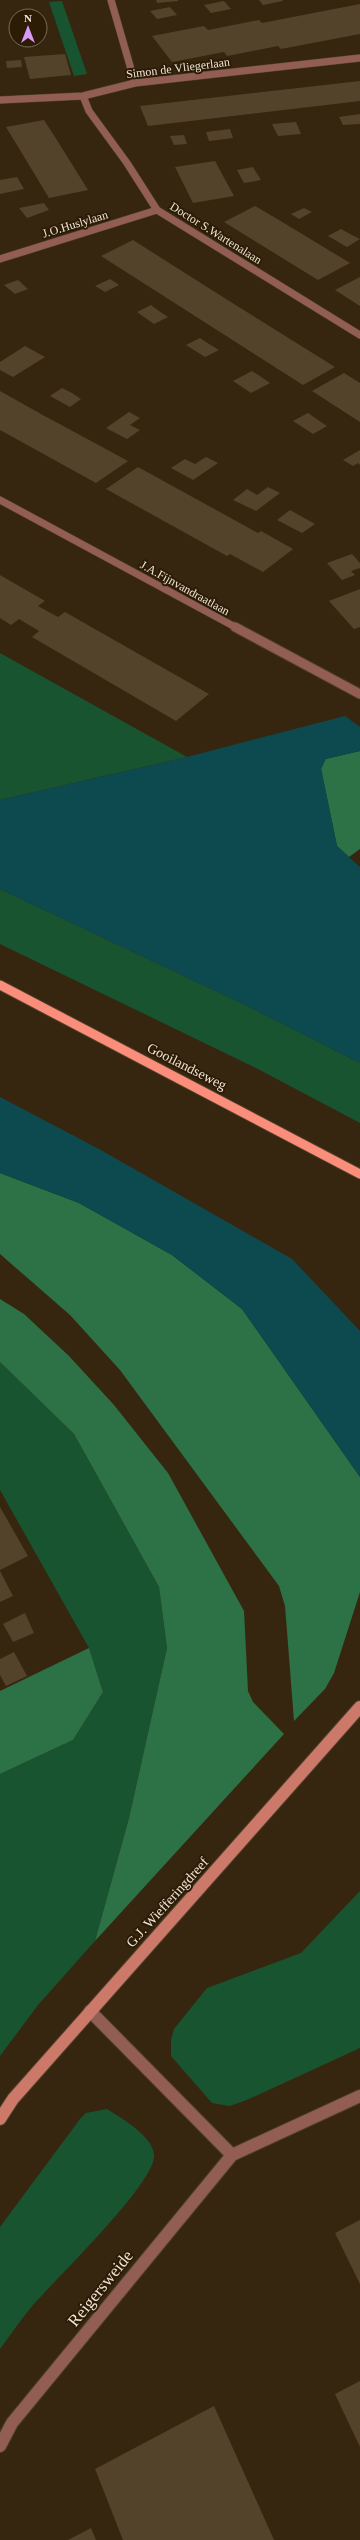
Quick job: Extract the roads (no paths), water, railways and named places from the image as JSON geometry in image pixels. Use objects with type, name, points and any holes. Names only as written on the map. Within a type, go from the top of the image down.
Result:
[{"type":"main road","name":"Gooilandseweg","points":[[0,985],[360,1174]]},
{"type":"street","points":[[111,0],[135,83]]},
{"type":"street","name":"Simon de Vliegerlaan","points":[[0,100],[82,96],[135,83],[360,58]]},
{"type":"street","name":"Doctor S.Wartenalaan","points":[[82,96],[89,111],[127,163],[157,210],[360,335]]},
{"type":"street","name":"J.O.Huslylaan","points":[[0,259],[157,210]]},
{"type":"street","name":"J.A.Fijnvandraatlaan","points":[[0,500],[360,694]]},
{"type":"street","name":"G.J. Wiefferingdreef","points":[[0,2119],[13,2099],[360,1707]]},
{"type":"street","points":[[90,2011],[232,2155]]},
{"type":"street","name":"Reigersweide","points":[[0,2446],[12,2423],[232,2155],[360,2096]]},
{"type":"water","points":[[345,716],[360,727],[360,751],[326,759],[321,769],[337,846],[360,867],[360,1063],[241,1003],[0,889],[0,800],[187,757]]},
{"type":"water","points":[[0,1097],[99,1149],[292,1259],[360,1331],[360,1477],[242,1309],[172,1255],[79,1203],[0,1173]]}]
